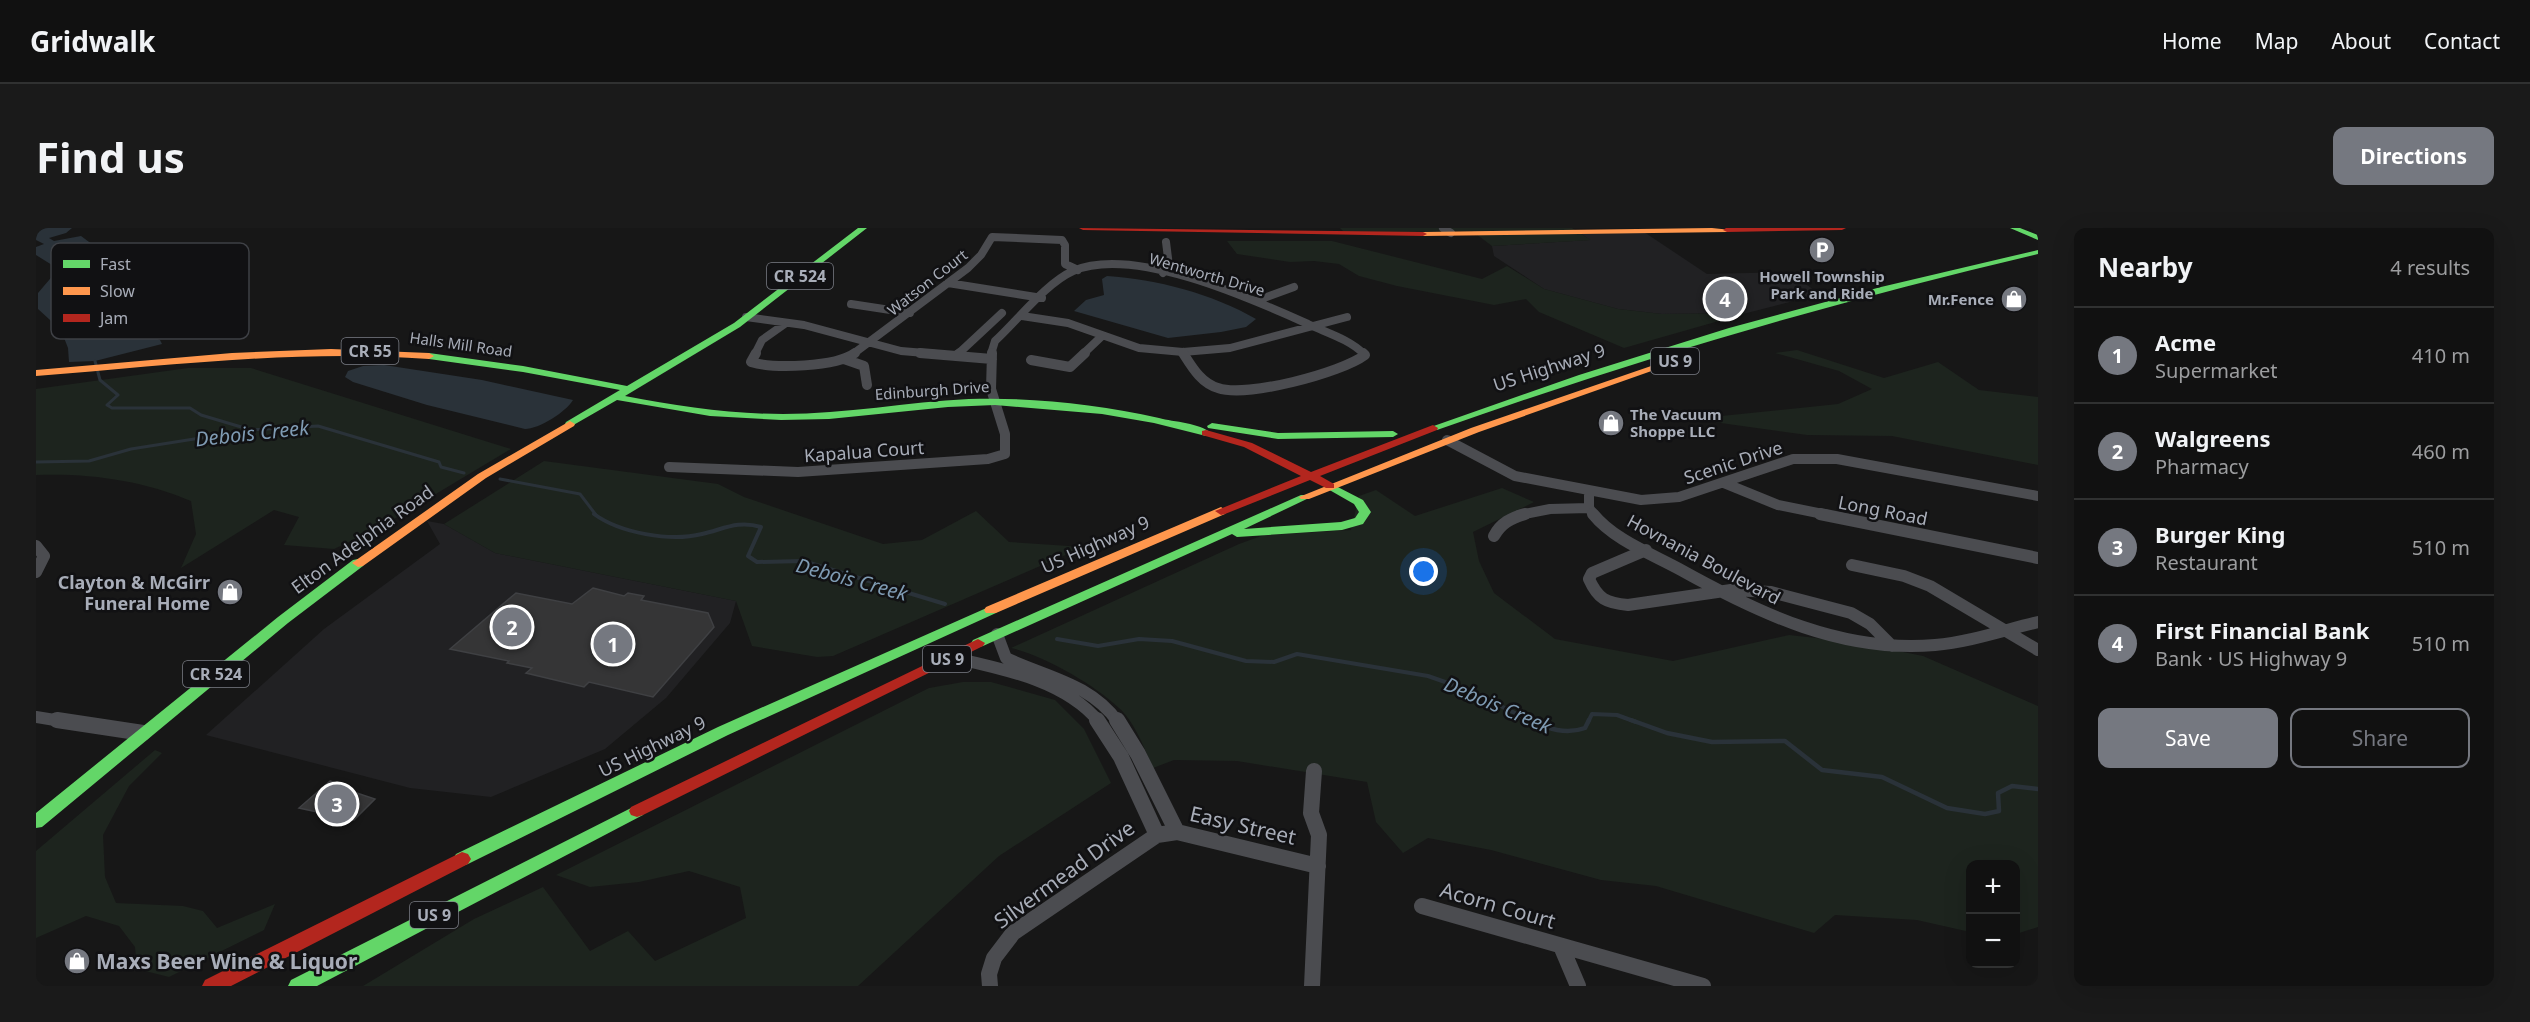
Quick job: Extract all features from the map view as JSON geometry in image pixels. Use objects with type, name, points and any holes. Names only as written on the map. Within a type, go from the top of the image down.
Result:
[{"type":"main road","name":"CR 524","points":[[742,321],[863,228]]},
{"type":"main road","points":[[1083,228],[1354,231],[1842,228]]},
{"type":"main road","points":[[2014,228],[2038,238]]},
{"type":"main road","name":"US Highway 9","points":[[212,986],[688,748],[1066,577],[1306,474],[1417,432],[1632,357],[1856,294],[2038,252]]},
{"type":"main road","name":"US Highway 9","points":[[298,986],[588,836],[997,634],[1134,576],[1220,534],[1330,486],[1447,440],[1724,345],[1888,299],[2038,264]]},
{"type":"main road","name":"Elton Adelphia Road","points":[[36,822],[340,574],[419,517],[492,470],[742,321]]},
{"type":"main road","name":"Halls Mill Road","points":[[109,371],[245,354],[393,352],[475,360],[629,389]]},
{"type":"main road","name":"Halls Mill Road","points":[[36,380],[83,373],[245,361],[364,359],[454,366],[616,397]]},
{"type":"main road","name":"Halls Mill Road","points":[[36,373],[83,373]]},
{"type":"main road","name":"Edinburgh Drive","points":[[629,389],[692,403],[754,409],[1056,395],[1118,403],[1171,414],[1212,426],[1241,438],[1248,445]]},
{"type":"main road","name":"Edinburgh Drive","points":[[616,397],[702,413],[776,418],[993,398],[1124,412],[1248,445],[1359,502],[1365,512],[1364,517],[1342,526],[1220,534]]},
{"type":"main road","points":[[1212,426],[1278,436],[1417,432]]},
{"type":"main road","points":[[1248,445],[1278,436]]},
{"type":"street","name":"Watson Court","points":[[844,359],[870,343],[948,283],[981,255],[992,237],[1062,240],[1065,245],[1065,264],[1078,270]]},
{"type":"street","points":[[1163,273],[1169,266],[1166,242]]},
{"type":"street","name":"Wentworth Drive","points":[[993,398],[991,350],[995,341],[1067,276],[1078,270],[1110,265],[1163,273],[1256,301],[1359,348],[1365,355],[1346,367],[1308,378],[1225,390],[1213,388],[1201,379],[1184,352]]},
{"type":"street","points":[[948,283],[1042,298]]},
{"type":"street","points":[[1256,301],[1294,287]]},
{"type":"street","points":[[852,304],[910,313]]},
{"type":"street","points":[[956,356],[1002,313]]},
{"type":"street","points":[[1022,316],[1068,323],[1139,348],[1184,352],[1230,348],[1347,317]]},
{"type":"street","points":[[742,321],[786,323],[901,351],[992,358]]},
{"type":"street","points":[[786,323],[762,340],[751,362],[764,366],[815,364],[844,359],[864,366],[867,385]]},
{"type":"street","points":[[1031,360],[1070,367],[1102,336]]},
{"type":"street","name":"Kapalua Court","points":[[669,467],[798,472],[988,459],[1005,454],[1008,441],[993,398]]},
{"type":"street","name":"Scenic Drive","points":[[1447,440],[1507,473],[1621,499],[1659,500],[1724,483],[1793,459],[1820,457],[2038,496]]},
{"type":"street","name":"Long Road","points":[[1724,483],[1778,506],[2038,558]]},
{"type":"street","points":[[1494,536],[1499,526],[1539,510],[1563,507],[1588,508],[1589,492]]},
{"type":"street","name":"Hovnania Boulevard","points":[[1588,508],[1601,523],[1718,591],[1765,614],[1813,631],[1855,641],[1892,646],[1935,645],[2038,622]]},
{"type":"street","points":[[36,546],[44,556],[36,572]]},
{"type":"street","points":[[1646,550],[1592,573],[1589,579],[1598,597],[1609,603],[1634,605],[1718,591],[1756,590],[1841,609],[1869,624],[1892,646]]},
{"type":"street","points":[[1852,565],[1904,576],[1930,586],[2038,650]]},
{"type":"street","points":[[997,634],[1003,656],[1021,666],[1065,680],[1096,698],[1119,720],[1177,832]]},
{"type":"street","points":[[950,657],[991,666],[1066,695],[1096,718],[1117,750],[1157,835]]},
{"type":"street","points":[[36,717],[143,733]]},
{"type":"street","points":[[1117,750],[1134,746]]},
{"type":"street","name":"Easy Street","points":[[1312,986],[1319,835],[1311,813],[1314,771]]},
{"type":"street","name":"Easy Street","points":[[1157,835],[1177,832],[1318,866]]},
{"type":"street","name":"Silvermead Drive","points":[[990,986],[989,974],[994,957],[1014,933],[1157,835]]},
{"type":"street","name":"Acorn Court","points":[[1422,906],[1703,986]]},
{"type":"street","points":[[1561,946],[1578,986]]},
{"type":"shaded area","points":[[36,228],[72,228],[66,233],[49,238],[54,241],[81,236],[90,243],[51,243],[51,264],[36,255],[36,247],[44,244],[36,240]]},
{"type":"shaded area","points":[[1340,228],[1572,228],[1591,240],[1492,246],[1472,231],[1345,233]]},
{"type":"shaded area","points":[[1576,230],[1641,230],[1707,274],[1788,272],[1820,294],[1747,313],[1662,314],[1618,309],[1544,289],[1494,256],[1492,246],[1590,240]]},
{"type":"shaded area","points":[[1227,241],[1332,241],[1482,279],[1507,266],[1544,289],[1618,309],[1662,314],[1747,313],[1624,348],[1539,312],[1526,299],[1494,305],[1359,276],[1339,264],[1314,261],[1290,262],[1237,254]]},
{"type":"shaded area","points":[[1107,276],[1145,280],[1184,289],[1221,302],[1256,319],[1246,327],[1168,338],[1074,311],[1086,300],[1104,295],[1102,279]]},
{"type":"shaded area","points":[[51,278],[51,321],[38,309],[38,293]]},
{"type":"shaded area","points":[[64,339],[158,339],[162,344],[95,361],[69,362]]},
{"type":"shaded area","points":[[1797,350],[1884,378],[1938,362],[1979,390],[2038,397],[2038,465],[1892,436],[1807,435],[1692,419],[1838,404],[1872,389],[1839,371],[1775,353]]},
{"type":"shaded area","points":[[384,365],[482,380],[573,400],[565,410],[552,419],[525,429],[427,405],[353,382],[345,377],[348,371],[363,366]]},
{"type":"shaded area","points":[[188,368],[251,368],[511,449],[379,528],[334,549],[284,545],[299,517],[274,510],[181,568],[196,534],[191,501],[154,488],[115,479],[76,475],[36,475],[36,389]]},
{"type":"shaded area","points":[[544,461],[718,484],[744,497],[883,544],[922,540],[976,511],[1009,542],[1084,547],[833,656],[817,657],[752,646],[736,601],[495,553],[444,524]]},
{"type":"shaded area","points":[[1502,488],[1534,502],[1473,532],[1479,561],[1494,593],[1555,639],[1673,661],[1789,635],[1853,642],[1923,656],[2038,706],[2038,927],[2020,933],[2020,860],[1966,860],[1966,931],[1917,920],[1835,915],[1814,933],[1656,886],[1601,880],[1491,850],[1428,838],[1403,853],[1376,822],[1367,782],[1237,761],[1174,760],[1153,768],[1139,736],[1119,708],[1082,681],[1053,664],[1011,648],[1239,544],[1264,535],[1351,530],[1359,496],[1376,490],[1415,516]]},
{"type":"shaded area","points":[[427,521],[444,524],[495,553],[736,601],[730,623],[666,698],[605,749],[491,797],[410,788],[206,735],[324,629],[440,544]]},
{"type":"shaded area","points":[[963,682],[991,682],[1055,700],[1084,729],[1111,783],[999,856],[858,986],[363,986],[474,919],[543,887],[590,951],[628,931],[655,961],[746,918],[740,887],[689,871],[639,882],[590,887],[556,875],[929,688]]},
{"type":"shaded area","points":[[155,750],[162,753],[129,786],[103,835],[105,877],[116,903],[183,906],[203,911],[217,928],[275,904],[264,930],[169,977],[137,969],[135,947],[119,926],[86,916],[36,938],[36,851]]},
{"type":"building","points":[[593,588],[624,596],[628,593],[644,596],[641,600],[708,613],[714,627],[653,697],[589,682],[584,687],[526,673],[532,668],[507,663],[509,661],[450,649],[516,593],[572,604]]},
{"type":"building","points":[[330,781],[342,785],[339,787],[375,799],[354,820],[299,808]]},
{"type":"waterway","points":[[95,361],[100,380],[118,395],[107,405],[112,408],[190,408],[201,415],[248,429]]},
{"type":"waterway","name":"Debois Creek","points":[[36,462],[89,461],[131,449],[251,430],[318,426],[439,462],[441,467],[464,473]]},
{"type":"waterway","name":"Debois Creek","points":[[500,479],[580,494],[596,515]]},
{"type":"waterway","name":"Debois Creek","points":[[594,514],[631,531],[661,536],[689,536],[745,524],[761,527],[748,556],[757,562],[803,561],[945,604]]},
{"type":"waterway","name":"Debois Creek","points":[[1057,639],[1098,646],[1139,639],[1172,641],[1246,661],[1274,662],[1297,654],[1428,676],[1468,690],[1533,722]]},
{"type":"waterway","name":"Debois Creek","points":[[1530,720],[1564,731],[1585,728],[1592,714],[1617,715],[1636,722]]},
{"type":"waterway","name":"Debois Creek","points":[[1631,720],[1667,733],[1712,742],[1785,741],[1822,770],[1882,777],[1947,808],[1985,814],[1999,811],[1998,793],[2012,786],[2038,789]]},
{"type":"traffic: fast","points":[[570,424],[737,325],[863,228]]},
{"type":"traffic: fast","points":[[2014,228],[2038,238]]},
{"type":"traffic: fast","points":[[1433,428],[1582,377],[1732,330],[1884,289],[2038,252]]},
{"type":"traffic: fast","points":[[429,356],[523,369],[629,389]]},
{"type":"traffic: fast","points":[[616,397],[710,413],[757,417],[829,416],[971,402],[1022,403],[1075,407],[1128,415],[1206,433]]},
{"type":"traffic: fast","points":[[1212,426],[1278,436],[1393,434]]},
{"type":"traffic: fast","points":[[1237,533],[1342,526],[1359,521],[1365,512],[1359,502],[1330,486]]},
{"type":"traffic: fast","points":[[978,643],[1305,497]]},
{"type":"traffic: fast","points":[[36,822],[283,620],[358,563]]},
{"type":"traffic: fast","points":[[462,859],[723,731],[991,610]]},
{"type":"traffic: fast","points":[[298,986],[637,811]]},
{"type":"traffic: slow","points":[[1423,234],[1727,230]]},
{"type":"traffic: slow","points":[[36,373],[282,353],[380,352],[429,356]]},
{"type":"traffic: slow","points":[[1305,497],[1475,430],[1689,356]]},
{"type":"traffic: slow","points":[[358,563],[482,476],[570,424]]},
{"type":"traffic: slow","points":[[991,610],[1221,511]]},
{"type":"traffic: jam","points":[[1083,228],[1423,234]]},
{"type":"traffic: jam","points":[[1727,230],[1842,228]]},
{"type":"traffic: jam","points":[[1221,511],[1433,428]]},
{"type":"traffic: jam","points":[[1206,433],[1248,445],[1330,486]]},
{"type":"traffic: jam","points":[[637,811],[978,643]]},
{"type":"traffic: jam","points":[[212,986],[462,859]]},
{"type":"place","name":"Howell Township Park and Ride","points":[[1822,250]]},
{"type":"place","name":"First Financial Bank","points":[[1725,299]]},
{"type":"place","name":"Mr.Fence","points":[[2014,299]]},
{"type":"place","name":"The Vacuum Shoppe LLC","points":[[1611,423]]},
{"type":"place","name":"Clayton & McGirr Funeral Home","points":[[230,592]]},
{"type":"place","name":"Walgreens","points":[[512,627]]},
{"type":"place","name":"Acme","points":[[613,644]]},
{"type":"place","name":"Burger King","points":[[337,804]]},
{"type":"place","name":"Maxs Beer Wine & Liquor","points":[[77,961]]}]
